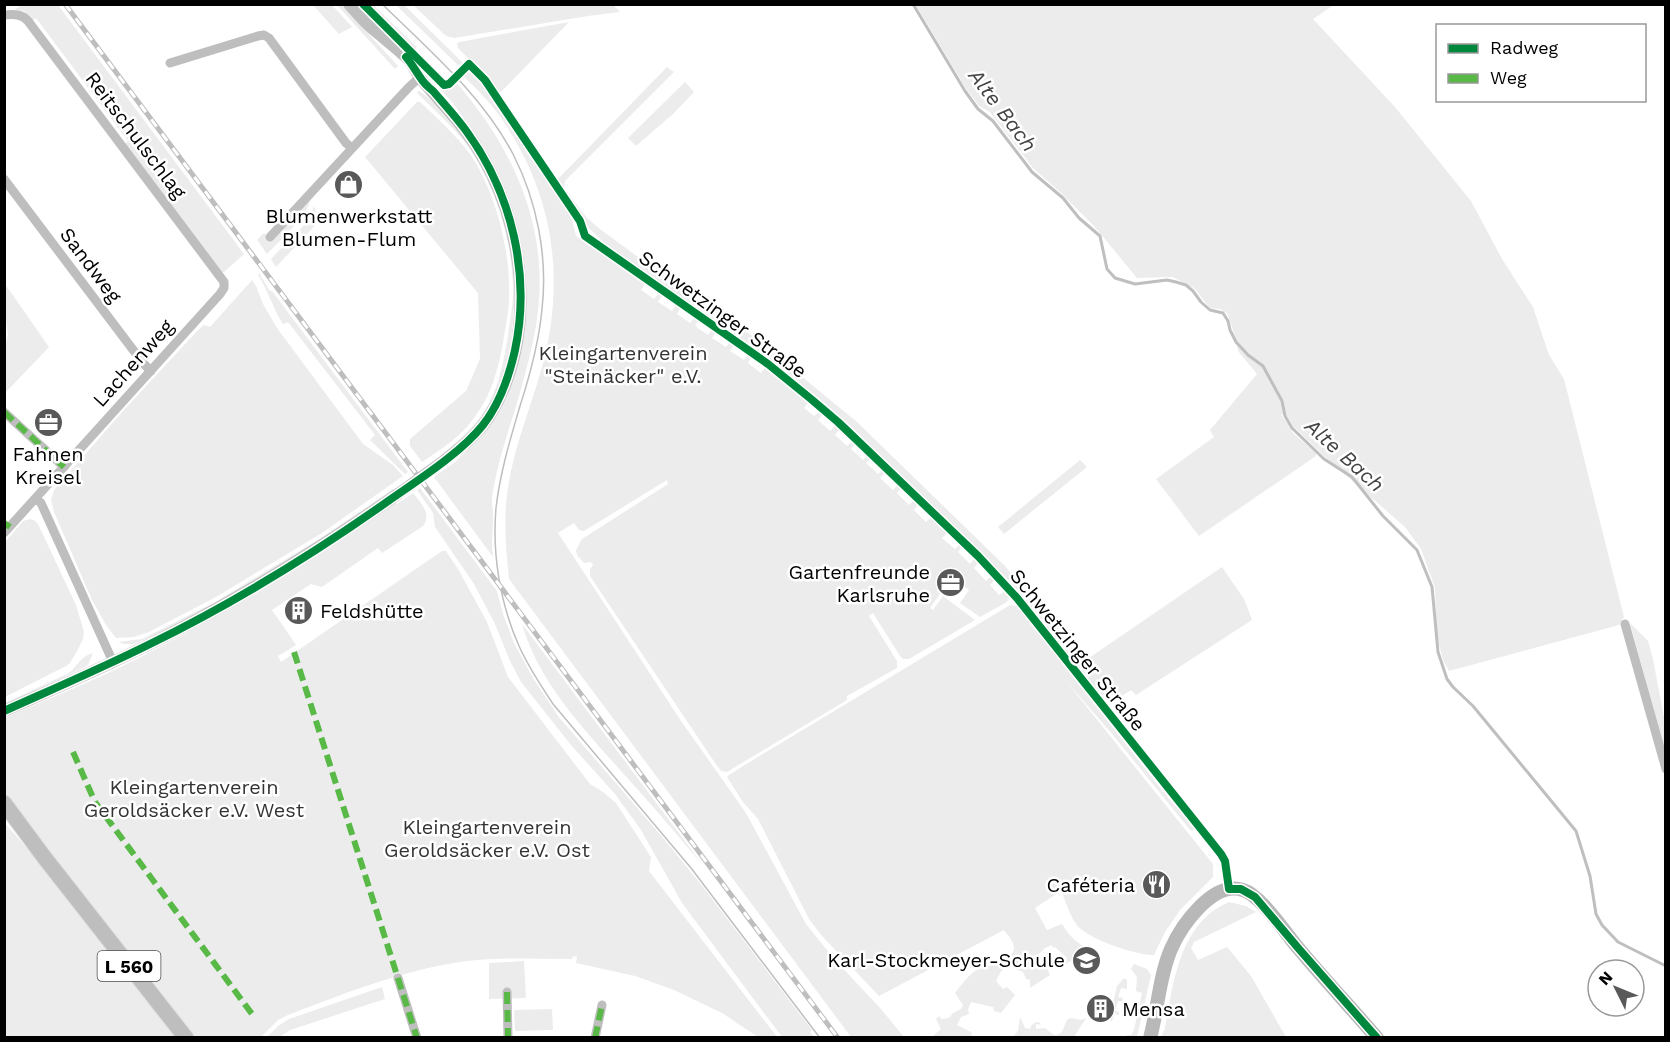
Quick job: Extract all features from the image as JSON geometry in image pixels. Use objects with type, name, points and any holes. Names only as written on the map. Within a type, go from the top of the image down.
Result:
[{"type":"main road","name":"L 560","points":[[4,803],[186,1038]]},
{"type":"main road","name":"L 560","points":[[4,815],[44,857]]},
{"type":"main road","points":[[1150,1038],[1170,951],[1189,920],[1202,905],[1215,894],[1229,889],[1241,889],[1256,897],[1377,1038]]},
{"type":"street","points":[[4,711],[184,627],[327,543],[464,445],[483,425],[495,406],[505,385],[512,360],[520,298],[519,271],[511,224],[501,195],[488,166],[461,124],[420,77],[402,66],[382,45],[373,29],[349,4]]},
{"type":"street","name":"Reitschulschlag","points":[[4,15],[17,14],[25,17],[224,282]]},
{"type":"street","points":[[170,63],[264,35],[269,38],[352,148]]},
{"type":"street","points":[[270,237],[420,77]]},
{"type":"street","name":"Sandweg","points":[[4,179],[143,363],[151,370]]},
{"type":"street","name":"Schwetzinger Straße","points":[[585,236],[774,368],[838,422],[982,560],[1017,598],[1221,854],[1225,861],[1229,889]]},
{"type":"street","name":"Lachenweg","points":[[6,528],[36,499],[220,294],[224,288],[224,282]]},
{"type":"street","points":[[4,412],[64,467]]},
{"type":"street","points":[[36,499],[41,503],[112,662]]},
{"type":"street","points":[[1625,624],[1665,770]]},
{"type":"street","points":[[398,978],[417,1038]]},
{"type":"street","points":[[507,992],[508,1038]]},
{"type":"street","points":[[595,1038],[602,1005]]},
{"type":"green space","points":[[612,4],[620,12],[454,38],[446,36],[413,5]]},
{"type":"green space","points":[[23,5],[58,5],[244,254],[224,272],[221,273],[125,144],[128,141],[36,18],[32,21],[24,11],[14,10]]},
{"type":"green space","points":[[313,5],[332,5],[352,27],[339,34]]},
{"type":"green space","points":[[337,5],[342,5],[398,66],[395,69]]},
{"type":"green space","points":[[365,5],[373,5],[417,47],[413,51]]},
{"type":"green space","points":[[396,5],[404,5],[463,63],[461,68]]},
{"type":"green space","points":[[916,5],[1334,5],[1313,19],[1395,107],[1471,201],[1502,259],[1533,307],[1549,355],[1564,379],[1624,617],[1619,625],[1449,671],[1443,660],[1439,644],[1435,588],[1421,549],[1405,527],[1326,458],[1294,427],[1287,416],[1281,414],[1293,433],[1316,453],[1316,456],[1199,536],[1156,479],[1214,437],[1210,430],[1257,374],[1238,351],[1227,313],[1220,309],[1210,308],[1194,288],[1173,277],[1137,278],[1094,226],[1033,168],[990,112],[979,106],[965,87]]},
{"type":"green space","points":[[569,22],[499,94],[492,83],[458,48],[457,44],[459,42]]},
{"type":"green space","points":[[667,67],[674,72],[565,181],[564,188],[587,218],[665,277],[751,335],[857,422],[1005,566],[1083,662],[1222,567],[1244,599],[1252,620],[1136,695],[1131,690],[1111,703],[1098,691],[1012,584],[842,418],[771,360],[605,244],[585,224],[554,179],[560,177]]},
{"type":"green space","name":"Kleingartenverein \"Steinäcker\" e.V.","points":[[470,70],[494,98],[571,215],[576,236],[645,284],[641,290],[654,299],[659,293],[662,295],[658,302],[672,311],[676,305],[680,308],[677,314],[690,323],[694,318],[698,320],[695,326],[708,335],[712,330],[716,332],[712,338],[726,347],[730,342],[734,345],[730,351],[744,360],[748,355],[751,357],[748,363],[761,373],[765,368],[808,403],[804,408],[814,416],[819,412],[822,415],[818,420],[830,431],[835,426],[839,430],[835,435],[847,446],[852,441],[855,444],[851,449],[863,460],[867,456],[870,459],[866,463],[878,474],[882,470],[885,473],[880,478],[893,490],[898,485],[901,488],[897,493],[909,505],[914,500],[918,504],[914,510],[926,522],[931,517],[947,533],[942,538],[955,549],[959,545],[962,547],[958,552],[970,564],[974,559],[978,563],[974,568],[986,581],[991,576],[995,580],[990,585],[999,595],[1005,591],[1009,598],[1007,602],[980,617],[960,603],[969,590],[949,575],[937,591],[940,594],[930,608],[933,610],[943,596],[975,620],[909,659],[903,659],[900,656],[873,613],[869,616],[897,661],[897,668],[847,696],[847,700],[727,772],[721,771],[715,763],[590,576],[590,569],[593,565],[591,562],[584,563],[577,555],[576,550],[582,539],[668,484],[667,480],[584,531],[579,530],[574,523],[558,533],[681,721],[746,813],[806,924],[904,1037],[851,1037],[509,579],[505,523],[506,500],[517,448],[546,350],[550,330],[554,273],[546,218],[539,191],[528,165],[499,115],[462,75]]},
{"type":"green space","points":[[429,73],[446,90],[455,81],[492,130],[520,182],[536,239],[539,300],[527,367],[494,484],[492,498],[493,557],[434,477],[455,462],[482,436],[502,405],[510,386],[524,271],[478,139],[453,103],[427,75]]},
{"type":"green space","points":[[685,82],[694,92],[636,146],[628,138]]},
{"type":"green space","points":[[419,91],[434,103],[472,149],[494,190],[511,252],[514,297],[513,320],[505,366],[499,387],[490,405],[475,426],[463,437],[480,418],[489,403],[502,366],[513,303],[511,260],[503,223],[482,170],[461,138],[418,94]]},
{"type":"green space","points":[[417,102],[420,102],[453,133],[479,169],[500,223],[509,280],[508,309],[501,353],[485,401],[463,431],[422,462],[410,446],[410,439],[466,391],[480,359],[478,293],[365,157]]},
{"type":"green space","points":[[308,200],[310,201],[307,208],[298,222],[267,254],[257,240],[264,233],[267,236]]},
{"type":"green space","points":[[314,206],[319,221],[276,267],[271,259],[307,221]]},
{"type":"green space","points":[[260,273],[270,291],[408,472],[405,474],[370,440],[375,435],[288,322],[283,324],[258,275]]},
{"type":"green space","points":[[252,280],[277,328],[363,444],[393,465],[403,476],[322,533],[216,597],[149,632],[134,637],[116,638],[92,600],[54,512],[51,500],[54,490],[199,329],[204,325],[210,327]]},
{"type":"green space","points":[[5,284],[49,347],[5,393],[5,347],[8,335]]},
{"type":"green space","points":[[1080,460],[1087,467],[1004,534],[998,527]]},
{"type":"green space","points":[[420,488],[497,591],[514,643],[558,716],[703,887],[812,1030],[810,1032],[814,1037],[782,1037],[682,903],[641,830],[615,794],[571,745],[521,682],[474,584],[435,527],[433,513],[417,490]]},
{"type":"green space","points":[[393,489],[395,490],[293,558],[182,623],[134,644],[118,642],[142,639],[217,601],[324,536]]},
{"type":"green space","points":[[413,493],[426,513],[423,526],[382,553],[378,548],[322,587],[311,584],[272,610],[296,645],[278,656],[281,662],[442,551],[446,551],[487,622],[508,677],[590,784],[616,803],[651,857],[649,871],[777,1037],[758,1037],[722,1013],[674,990],[635,976],[576,963],[577,957],[573,956],[572,959],[493,959],[444,965],[376,983],[288,1015],[278,1020],[261,1037],[192,1037],[95,914],[5,794],[4,718],[80,686],[216,616],[395,502],[397,504]]},
{"type":"green space","points":[[30,519],[38,524],[76,605],[84,632],[83,639],[70,663],[5,697],[5,542],[23,521]]},
{"type":"green space","points":[[1010,605],[1017,606],[1195,829],[1191,831],[1066,681],[1213,864],[1213,877],[1180,910],[1165,932],[1154,955],[1123,949],[1083,930],[1072,917],[1061,891],[1035,908],[1047,930],[1062,924],[1074,939],[1090,950],[1087,954],[1065,965],[1067,958],[1055,947],[1053,948],[1052,945],[1045,948],[1038,955],[1050,975],[1030,988],[1030,980],[1026,979],[1023,972],[1015,969],[1014,966],[1007,965],[996,981],[1003,989],[1007,987],[1015,995],[1001,1013],[994,1011],[993,1007],[971,1002],[968,1009],[969,1014],[961,1017],[957,1025],[971,1032],[972,1035],[932,1037],[941,1029],[936,1019],[939,1016],[942,1019],[949,1018],[961,1009],[963,1005],[955,993],[967,978],[975,971],[1005,959],[1013,952],[1012,942],[1004,930],[879,996],[822,936],[809,919],[758,819],[743,802],[727,777]]},
{"type":"green space","points":[[1630,623],[1648,641],[1653,659],[1665,723],[1665,751]]},
{"type":"green space","points":[[522,624],[702,864],[571,713],[542,670],[530,648]]},
{"type":"green space","points":[[93,653],[88,665],[5,705],[69,673]]},
{"type":"green space","points":[[4,822],[51,876],[178,1037],[5,1037]]},
{"type":"green space","points":[[1229,902],[1246,906],[1256,912],[1194,942],[1191,948],[1198,960],[1227,947],[1251,976],[1286,1037],[1161,1037],[1165,1028],[1176,974],[1189,939],[1199,924],[1213,911]]},
{"type":"green space","points":[[524,961],[526,998],[489,999],[489,963]]},
{"type":"green space","points":[[1134,964],[1147,969],[1151,975],[1137,1037],[1125,1037],[1131,1035],[1134,1030],[1142,993],[1136,991],[1137,977],[1131,969]]},
{"type":"green space","points":[[1124,978],[1127,980],[1127,989],[1121,988],[1118,997],[1123,998],[1122,1002],[1118,1001],[1115,1010],[1119,1012],[1119,1015],[1115,1014],[1112,1021],[1109,1020],[1117,986]]},
{"type":"green space","points":[[382,987],[385,999],[290,1030],[280,1037],[267,1037],[289,1019]]},
{"type":"green space","points":[[552,1009],[553,1030],[515,1031],[514,1010]]},
{"type":"green space","points":[[1020,1017],[1025,1028],[1030,1029],[1033,1024],[1039,1022],[1041,1025],[1036,1024],[1036,1029],[1045,1028],[1054,1035],[1062,1031],[1068,1019],[1086,1018],[1074,1037],[1013,1037],[1018,1031]]},
{"type":"waterway","name":"Alte Bach","points":[[913,4],[978,109],[993,121],[1032,172],[1063,198],[1079,218],[1100,236],[1107,269],[1115,278],[1135,284],[1167,280],[1186,285],[1210,310],[1223,313],[1236,342],[1263,366],[1282,401],[1285,416],[1292,428],[1324,459],[1352,477],[1383,516],[1417,550],[1432,587],[1438,652],[1447,679],[1473,706],[1576,831],[1590,876],[1596,914],[1602,925],[1618,942],[1666,966]]},
{"type":"tram line","points":[[382,4],[454,74],[486,112],[513,154],[528,191],[539,230],[543,269],[541,321],[531,370],[503,469],[496,508],[495,543],[499,578],[512,630],[553,704],[691,868],[820,1038]]},
{"type":"railway","points":[[65,4],[838,1038]]},
{"type":"marked path","points":[[4,412],[64,467]]},
{"type":"marked path","points":[[4,523],[10,527]]},
{"type":"marked path","points":[[294,652],[417,1038]]},
{"type":"marked path","points":[[73,752],[95,802],[252,1014]]},
{"type":"marked path","points":[[507,992],[508,1038]]},
{"type":"marked path","points":[[595,1038],[602,1005]]},
{"type":"cycle path","points":[[363,4],[444,85],[449,84],[469,64],[485,80],[580,221],[585,236],[768,364],[811,399],[978,556],[1017,598],[1221,854],[1225,861],[1229,889],[1241,889],[1255,897],[1377,1038]]},
{"type":"cycle path","points":[[4,711],[96,670],[211,613],[299,561],[436,467],[473,436],[489,417],[510,370],[519,322],[521,293],[514,236],[496,182],[483,156],[463,127],[423,81],[406,57]]},
{"type":"place","name":"Blumenwerkstatt Blumen-Flum","points":[[349,185]]},
{"type":"place","name":"Fahnen Kreisel","points":[[48,423]]},
{"type":"place","name":"Gartenfreunde Karlsruhe","points":[[951,583]]},
{"type":"place","name":"Feldshütte","points":[[299,611]]},
{"type":"place","name":"Caféteria","points":[[1156,885]]},
{"type":"place","name":"Karl-Stockmeyer-Schule","points":[[1086,960]]},
{"type":"place","name":"Mensa","points":[[1101,1009]]},
{"type":"park label","name":"Kleingartenverein Geroldsäcker e.V. West","points":[[194,798]]},
{"type":"park label","name":"Kleingartenverein Geroldsäcker e.V. Ost","points":[[487,838]]}]
